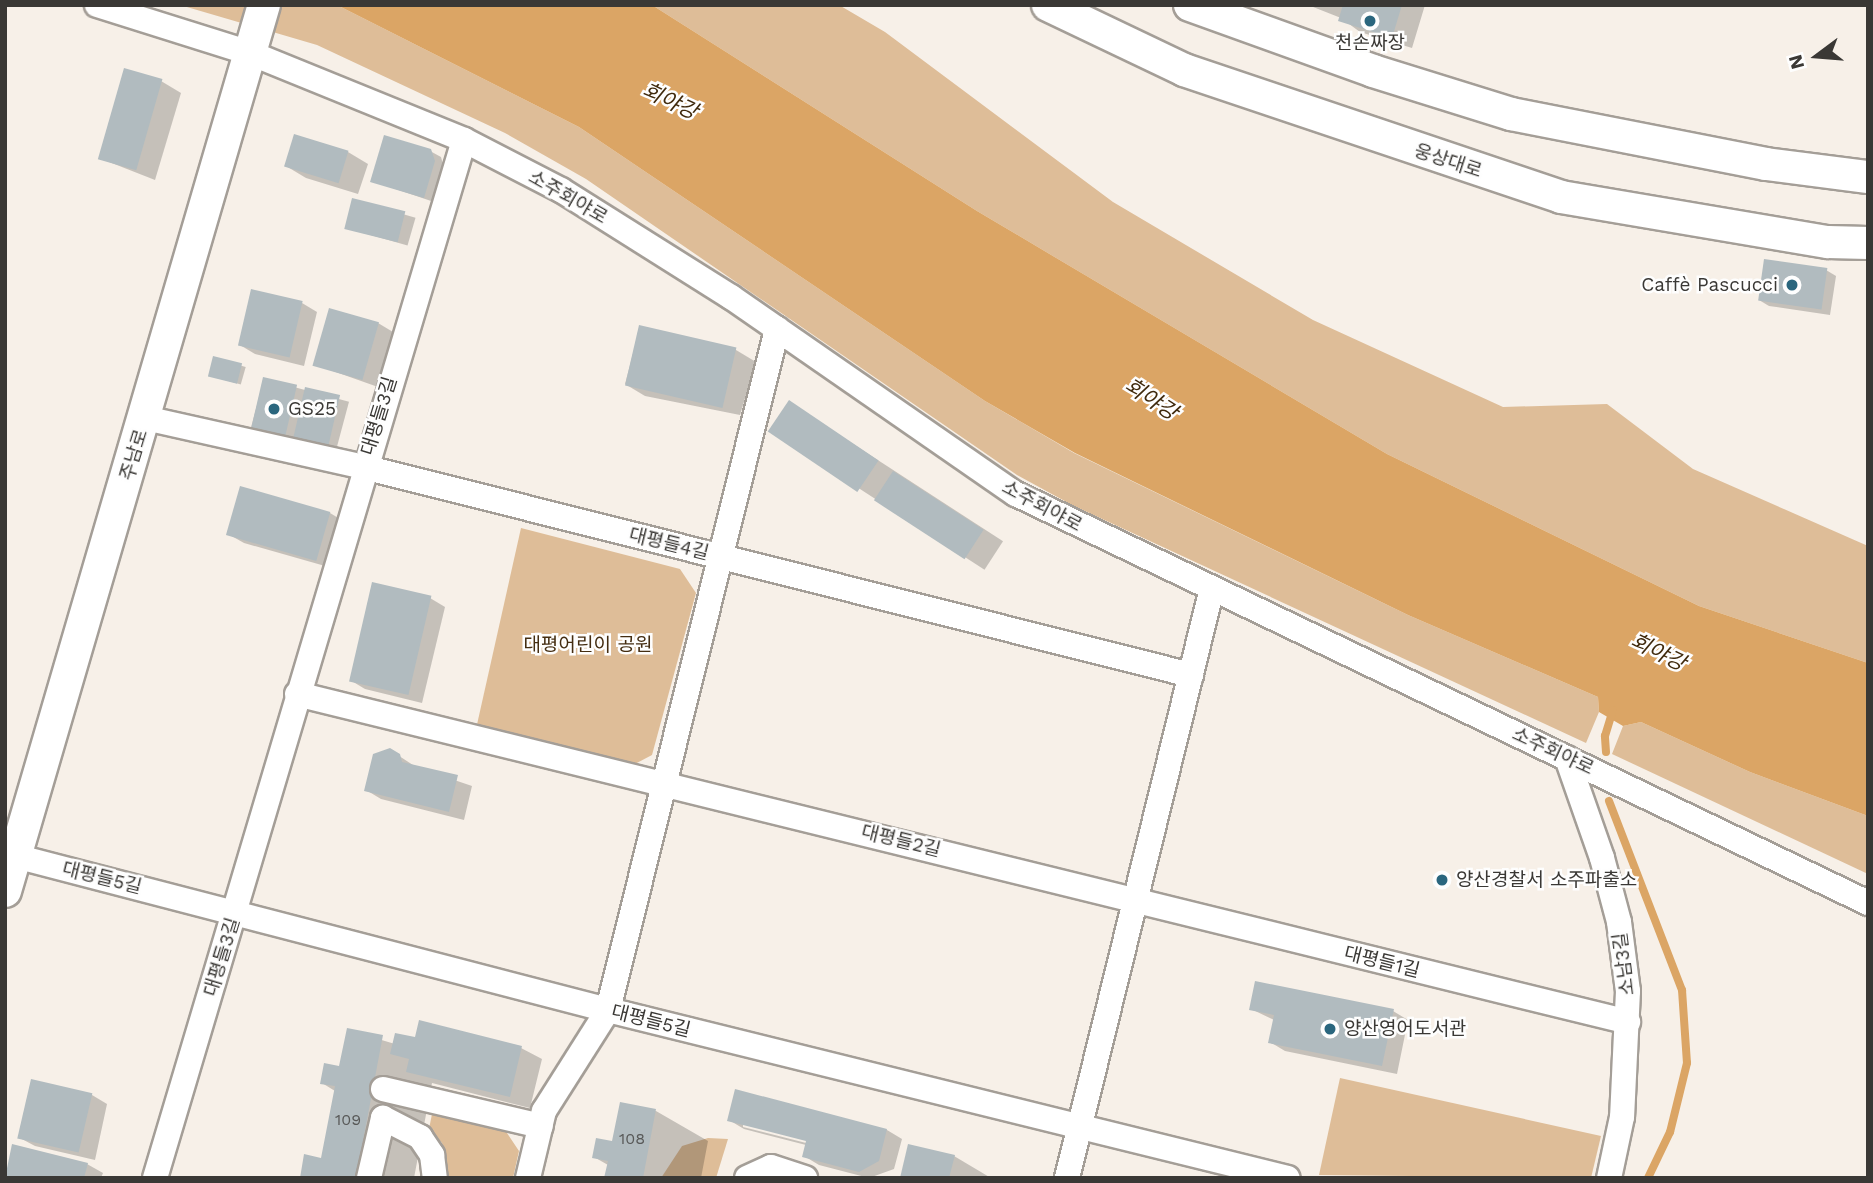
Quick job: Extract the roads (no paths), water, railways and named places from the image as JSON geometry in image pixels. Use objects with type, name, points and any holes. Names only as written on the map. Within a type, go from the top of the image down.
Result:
[{"type":"main road","name":"웅상대로","points":[[1048,5],[1184,70],[1561,197],[1828,242],[1868,243]]},
{"type":"main road","points":[[1190,5],[1373,71],[1511,114],[1766,164],[1868,177]]},
{"type":"main road","name":"주남로","points":[[5,891],[262,12]]},
{"type":"street","name":"소주회야로","points":[[97,5],[250,53],[464,140],[561,190],[778,329],[1016,494],[1212,592],[1868,902]]},
{"type":"street","name":"대평들3길","points":[[155,1178],[236,912],[364,467],[464,140]]},
{"type":"street","points":[[528,1178],[544,1111],[608,1010],[778,329]]},
{"type":"street","name":"대평들4길","points":[[145,418],[364,467],[1191,675]]},
{"type":"street","points":[[1067,1178],[1212,592]]},
{"type":"street","points":[[297,694],[665,781]]},
{"type":"street","name":"소남3길","points":[[1567,758],[1619,922],[1628,1022],[1622,1117],[1609,1178]]},
{"type":"street","name":"대평들2길","points":[[665,781],[1136,902]]},
{"type":"street","name":"대평들5길","points":[[15,856],[608,1010],[1288,1178]]},
{"type":"street","name":"대평들1길","points":[[1136,902],[1628,1022]]},
{"type":"street","points":[[383,1089],[541,1126]]},
{"type":"street","points":[[369,1178],[383,1118],[421,1137],[432,1155],[435,1178]]},
{"type":"street","points":[[747,1178],[771,1167],[806,1178]]},
{"type":"water","name":"회야강","points":[[337,5],[652,5],[977,211],[1387,454],[1699,606],[1868,663],[1868,816],[1750,772],[1641,722],[1623,726],[1599,712],[1598,697],[1408,615],[1075,453],[985,401],[579,127]]},
{"type":"waterway","points":[[1606,752],[1605,736],[1613,710]]},
{"type":"waterway","points":[[1609,801],[1682,990],[1687,1063],[1670,1132],[1648,1178]]},
{"type":"place","name":"천손짜장","points":[[1370,21]]},
{"type":"place","name":"Caffè Pascucci","points":[[1792,285]]},
{"type":"place","name":"GS25","points":[[274,409]]},
{"type":"place","name":"양산경찰서 소주파출소","points":[[1442,880]]},
{"type":"place","name":"양산영어도서관","points":[[1330,1029]]},
{"type":"park label","name":"대평어린이 공원","points":[[588,645]]}]
